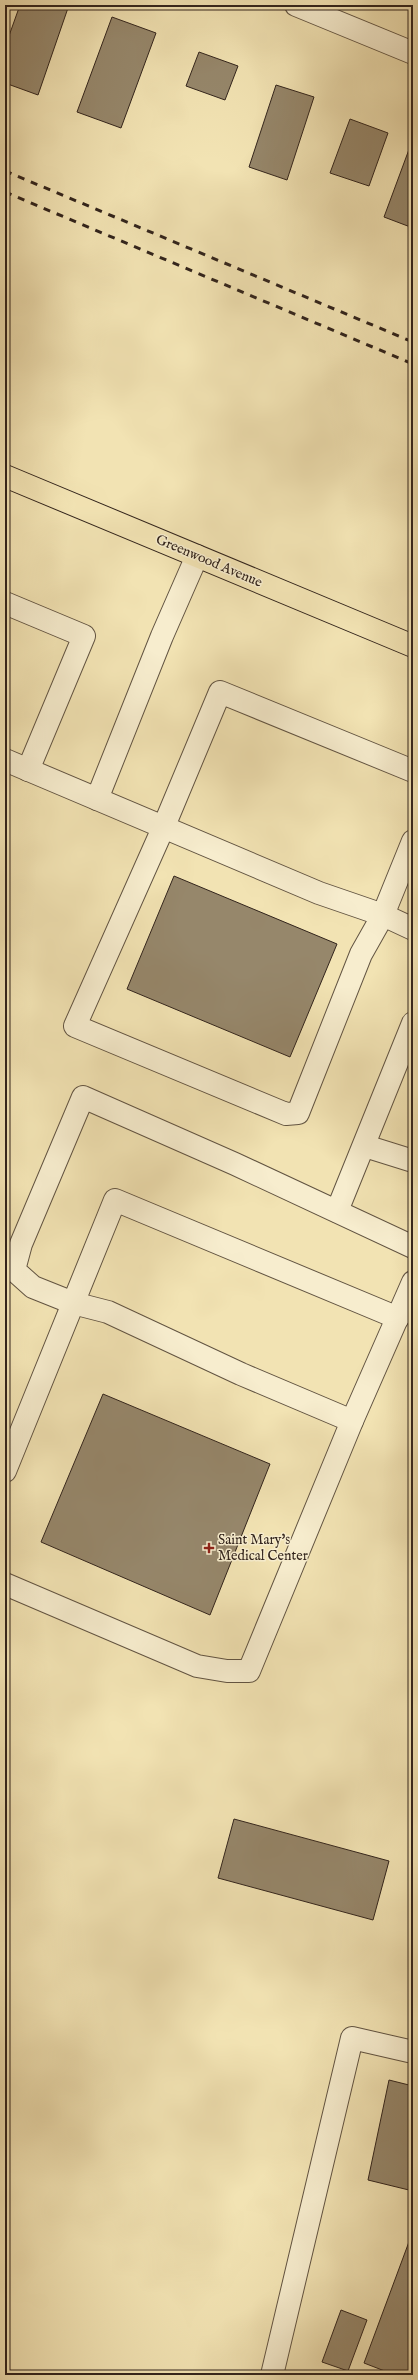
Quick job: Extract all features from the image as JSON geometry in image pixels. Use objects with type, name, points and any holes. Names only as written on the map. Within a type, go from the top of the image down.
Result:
[{"type":"main road","name":"Greenwood Avenue","points":[[5,476],[413,646]]},
{"type":"street","points":[[296,5],[322,10],[413,53]]},
{"type":"street","points":[[97,799],[197,556]]},
{"type":"street","points":[[5,603],[84,636],[28,770]]},
{"type":"street","points":[[413,771],[220,692],[164,826],[75,1026],[286,1114],[298,1113],[361,954],[383,915],[413,841]]},
{"type":"street","points":[[5,760],[164,826],[319,893],[383,915],[413,928]]},
{"type":"street","points":[[337,1211],[365,1146],[413,1023]]},
{"type":"street","points":[[352,1421],[241,1374],[108,1312],[72,1303],[33,1287],[14,1270],[21,1244],[83,1097],[236,1164],[413,1247]]},
{"type":"street","points":[[365,1146],[413,1161]]},
{"type":"street","points":[[5,1471],[115,1200],[398,1318]]},
{"type":"street","points":[[5,1584],[198,1666],[227,1671],[249,1672],[352,1421],[413,1282]]},
{"type":"street","points":[[272,2375],[352,2038],[413,2052]]},
{"type":"building","points":[[20,5],[69,5],[38,95],[5,83],[5,47]]},
{"type":"building","points":[[112,17],[156,33],[121,128],[77,112]]},
{"type":"building","points":[[199,52],[238,66],[225,100],[186,86]]},
{"type":"building","points":[[276,85],[314,97],[287,180],[249,167]]},
{"type":"building","points":[[350,119],[388,133],[369,186],[330,173]]},
{"type":"building","points":[[411,144],[413,145],[413,228],[384,217]]},
{"type":"building","points":[[174,876],[337,944],[290,1057],[127,989]]},
{"type":"building","points":[[103,1394],[270,1464],[210,1615],[41,1542]]},
{"type":"building","points":[[234,1819],[389,1861],[373,1920],[218,1878]]},
{"type":"building","points":[[389,2080],[413,2086],[413,2191],[368,2180]]},
{"type":"building","points":[[413,2231],[413,2375],[395,2375],[364,2363]]},
{"type":"building","points":[[341,2310],[367,2320],[348,2371],[322,2362]]},
{"type":"railway","points":[[5,171],[413,342]]},
{"type":"railway","points":[[5,192],[413,364]]},
{"type":"place","name":"Saint Mary's Medical Center","points":[[209,1548]]}]
